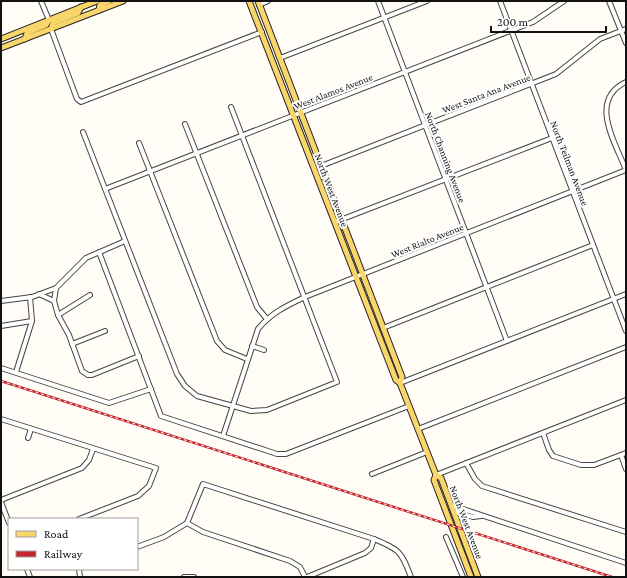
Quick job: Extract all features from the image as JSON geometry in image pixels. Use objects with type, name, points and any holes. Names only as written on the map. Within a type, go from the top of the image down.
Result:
[{"type":"main road","points":[[1,38],[97,1]]},
{"type":"main road","points":[[98,10],[100,5],[109,1]]},
{"type":"main road","points":[[1,48],[123,1]]},
{"type":"main road","name":"North West Avenue","points":[[248,1],[262,32],[396,380],[400,383],[436,474],[440,478],[478,577]]},
{"type":"main road","name":"North West Avenue","points":[[258,3],[402,377],[400,383]]},
{"type":"main road","points":[[51,29],[53,23],[78,13],[82,7]]},
{"type":"main road","points":[[25,38],[27,33],[46,25],[48,20]]},
{"type":"main road","points":[[262,32],[267,36],[279,65],[285,71]]},
{"type":"main road","name":"North West Avenue","points":[[436,474],[434,480],[471,577]]},
{"type":"main road","points":[[440,496],[444,498],[449,509],[453,511]]},
{"type":"street","points":[[41,1],[48,20]]},
{"type":"street","points":[[258,3],[268,1]]},
{"type":"street","name":"North Channing Avenue","points":[[378,1],[507,341]]},
{"type":"street","points":[[280,58],[426,1]]},
{"type":"street","name":"North Teilman Avenue","points":[[500,1],[626,331]]},
{"type":"street","name":"West Alamos Avenue","points":[[105,189],[533,22],[564,1]]},
{"type":"street","points":[[609,1],[626,42]]},
{"type":"street","points":[[51,29],[77,100],[81,102],[262,32]]},
{"type":"street","name":"West Santa Ana Avenue","points":[[321,166],[556,74],[600,39],[626,29]]},
{"type":"street","points":[[626,82],[614,89],[608,100],[606,110],[607,119],[626,170]]},
{"type":"street","points":[[83,132],[177,374],[185,386],[197,396],[251,411],[267,410],[337,382],[231,106]]},
{"type":"street","points":[[185,124],[257,307],[266,318]]},
{"type":"street","points":[[335,222],[552,138]]},
{"type":"street","points":[[139,142],[217,341],[225,350],[247,359]]},
{"type":"street","name":"West Rialto Avenue","points":[[223,436],[247,359],[258,329],[266,318],[304,297],[626,170]]},
{"type":"street","points":[[1,301],[30,297],[56,288],[86,258],[125,242]]},
{"type":"street","points":[[383,328],[593,245]]},
{"type":"street","points":[[99,252],[161,416],[277,454],[286,454],[409,406]]},
{"type":"street","points":[[56,288],[54,301],[58,315],[72,344],[82,371],[88,375],[139,356]]},
{"type":"street","points":[[39,294],[54,301]]},
{"type":"street","points":[[400,383],[626,294]]},
{"type":"street","points":[[58,315],[90,295]]},
{"type":"street","points":[[16,372],[32,321],[30,297]]},
{"type":"street","points":[[1,326],[32,321]]},
{"type":"street","points":[[72,344],[105,332]]},
{"type":"street","points":[[252,346],[264,350]]},
{"type":"street","points":[[418,429],[626,347]]},
{"type":"street","points":[[1,368],[108,403],[151,389]]},
{"type":"street","points":[[436,474],[626,400]]},
{"type":"street","points":[[1,419],[156,468],[149,486],[138,496],[82,518]]},
{"type":"street","points":[[28,438],[31,428]]},
{"type":"street","points":[[543,432],[552,455],[579,465],[592,466],[626,453]]},
{"type":"street","points":[[8,520],[1,501],[82,468],[89,460],[93,449]]},
{"type":"street","points":[[372,474],[427,452]]},
{"type":"street","points":[[621,455],[626,469]]},
{"type":"street","points":[[466,463],[475,480],[482,486],[626,532]]},
{"type":"street","points":[[138,547],[164,537],[187,523],[203,484],[374,539],[397,549],[404,558],[411,577]]},
{"type":"street","points":[[450,505],[476,512],[481,516],[626,563]]},
{"type":"street","points":[[453,511],[473,517],[481,516]]},
{"type":"street","points":[[187,523],[203,532],[290,561],[300,566],[306,577],[365,554],[371,548],[374,539]]},
{"type":"street","points":[[446,537],[463,577]]},
{"type":"street","points":[[184,577],[194,577]]},
{"type":"railway","points":[[1,381],[612,577]]}]
